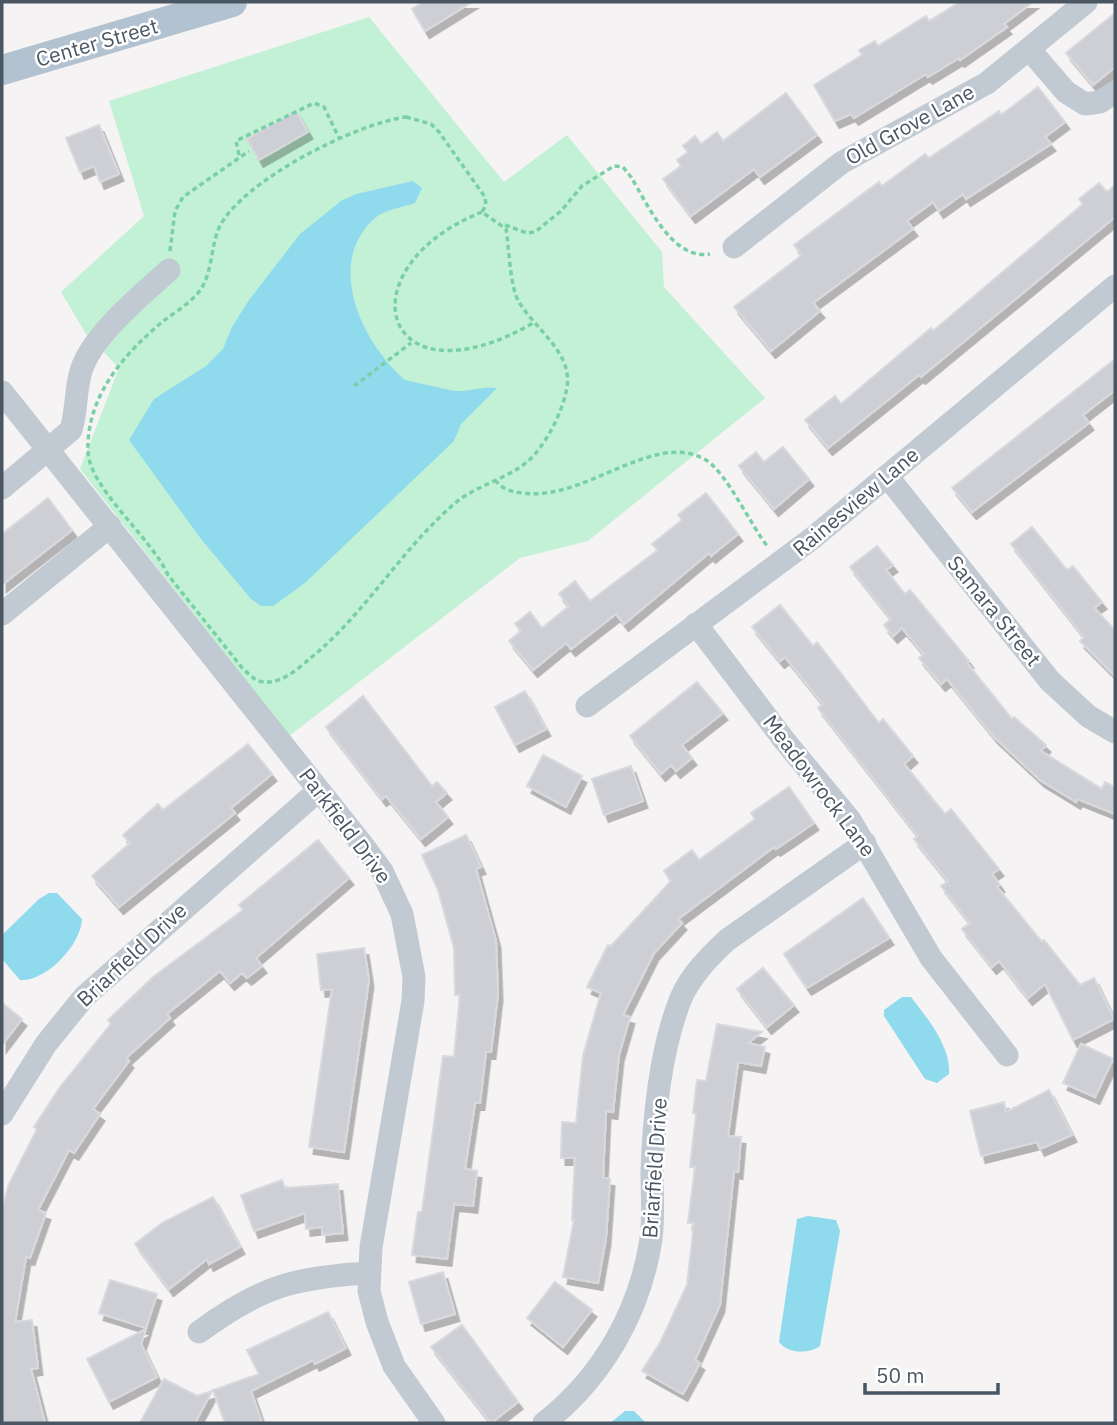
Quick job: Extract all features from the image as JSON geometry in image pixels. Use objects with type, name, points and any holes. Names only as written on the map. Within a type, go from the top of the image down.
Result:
[{"type":"main road","name":"Center Street","points":[[2,70],[232,2]]},
{"type":"street","name":"Old Grove Lane","points":[[734,247],[841,163],[959,100],[1030,49],[1086,2]]},
{"type":"street","points":[[1030,49],[1066,92],[1085,104],[1100,102],[1115,92]]},
{"type":"street","points":[[2,488],[71,430],[80,371],[87,357],[121,315],[169,270]]},
{"type":"street","name":"Rainesview Lane","points":[[587,706],[796,551],[1115,286]]},
{"type":"street","name":"Parkfield Drive","points":[[2,392],[382,871],[402,914],[412,954],[413,1001],[370,1247],[369,1291],[384,1345],[405,1385],[434,1423]]},
{"type":"street","name":"Samara Street","points":[[887,476],[1050,681],[1088,716],[1115,732]]},
{"type":"street","points":[[2,614],[110,526]]},
{"type":"street","name":"Meadowrock Lane","points":[[696,624],[784,740],[850,820],[931,958],[1007,1055]]},
{"type":"street","name":"Briarfield Drive","points":[[2,1114],[46,1044],[85,997],[319,790]]},
{"type":"street","name":"Briarfield Drive","points":[[544,1423],[593,1375],[620,1334],[639,1287],[653,1221],[657,1107],[674,1024],[689,984],[711,955],[727,940],[865,843]]},
{"type":"street","points":[[199,1332],[234,1306],[281,1284],[331,1275],[369,1273]]},
{"type":"path","points":[[239,155],[236,141],[314,103],[324,107],[339,138]]},
{"type":"path","points":[[88,448],[95,405],[105,384],[132,350],[200,290],[220,226],[255,189],[296,158],[387,119],[406,117],[431,124],[485,197],[486,205],[482,212],[462,220],[438,238],[415,258],[401,276],[396,293],[396,321],[412,343],[428,349],[463,349],[505,337],[535,322]]},
{"type":"path","points":[[169,270],[170,238],[179,203],[189,191],[239,155],[249,151]]},
{"type":"path","points":[[482,212],[503,224],[527,233],[535,232],[545,227],[593,176],[614,166],[623,167],[679,246],[694,253],[710,254]]},
{"type":"path","points":[[282,679],[360,613],[407,553],[456,503],[516,470],[534,456],[561,407],[569,372],[517,300],[503,224]]},
{"type":"path","points":[[354,386],[412,343]]},
{"type":"path","points":[[495,480],[512,492],[551,494],[662,452],[682,451],[712,466],[769,549]]},
{"type":"green space","points":[[369,17],[504,182],[567,135],[662,252],[664,287],[765,398],[588,541],[520,558],[289,736],[80,469],[119,368],[86,334],[61,292],[144,216],[109,101]]},
{"type":"water","points":[[413,181],[422,188],[415,203],[375,218],[360,236],[352,257],[351,279],[363,324],[389,364],[405,380],[455,391],[497,388],[461,424],[454,441],[305,583],[273,606],[261,606],[251,599],[201,539],[129,440],[154,399],[206,366],[223,349],[232,327],[249,300],[300,234],[341,201],[356,194]]},
{"type":"water","points":[[49,893],[57,893],[82,919],[80,929],[69,950],[51,968],[41,975],[20,980],[2,959],[2,935],[39,899]]},
{"type":"water","points":[[902,997],[911,997],[942,1043],[949,1064],[949,1074],[937,1083],[925,1079],[884,1016],[884,1010]]},
{"type":"water","points":[[808,1216],[836,1220],[840,1231],[820,1346],[799,1352],[788,1349],[779,1342],[797,1219]]},
{"type":"water","points":[[625,1411],[634,1411],[646,1423],[610,1423]]},
{"type":"building","points":[[423,2],[472,2],[425,31],[412,9]]},
{"type":"building","points":[[960,2],[1033,2],[1004,24],[1007,27],[960,60],[959,58],[928,77],[926,74],[854,118],[851,114],[835,121],[814,85],[862,55],[859,50],[875,41],[878,46],[926,16],[929,21]]},
{"type":"building","points":[[1115,13],[1115,67],[1093,85],[1066,53]]},
{"type":"building","points":[[1038,87],[1065,122],[1045,137],[1051,144],[966,199],[963,194],[939,211],[933,202],[907,221],[913,229],[813,303],[820,311],[771,351],[734,307],[802,255],[794,245],[879,182],[882,186],[925,154],[929,158],[999,111],[1001,115]]},
{"type":"building","points":[[786,93],[817,135],[760,177],[754,169],[691,216],[663,179],[681,166],[677,160],[688,152],[683,146],[695,136],[701,144],[717,132],[723,141]]},
{"type":"building","points":[[296,111],[308,132],[259,160],[247,139]]},
{"type":"building","points":[[99,125],[119,174],[100,182],[94,166],[80,172],[66,138]]},
{"type":"building","points":[[1099,183],[1107,192],[1115,185],[1115,217],[921,377],[919,375],[828,448],[805,420],[835,396],[841,404],[931,328],[933,331],[1083,204],[1079,199]]},
{"type":"building","points":[[1115,359],[1115,390],[1083,415],[1089,423],[972,512],[952,488]]},
{"type":"building","points":[[783,447],[809,479],[774,509],[739,466],[756,452],[764,462]]},
{"type":"building","points":[[706,493],[738,534],[711,556],[709,553],[624,624],[616,614],[571,649],[566,643],[533,670],[509,641],[521,631],[515,624],[530,612],[542,628],[569,606],[559,594],[575,581],[590,601],[658,550],[652,544],[682,520],[678,515]]},
{"type":"building","points":[[48,498],[72,530],[2,585],[2,534]]},
{"type":"building","points":[[1032,527],[1067,570],[1073,566],[1102,602],[1094,608],[1115,630],[1115,676],[1080,641],[1084,637],[1011,544]]},
{"type":"building","points":[[877,546],[893,565],[886,570],[905,594],[910,590],[969,661],[967,663],[1012,719],[1014,717],[1046,745],[1041,751],[1102,789],[1105,782],[1115,787],[1115,814],[1078,799],[1076,802],[1040,780],[993,736],[947,679],[941,684],[919,658],[924,654],[902,628],[893,636],[884,625],[891,619],[850,567]]},
{"type":"building","points":[[780,605],[813,646],[817,642],[879,723],[883,719],[913,756],[904,764],[945,814],[951,809],[999,869],[992,874],[1000,885],[997,887],[1042,942],[1044,940],[1080,985],[1094,978],[1114,1019],[1073,1040],[1045,984],[1028,998],[999,961],[992,967],[962,929],[970,923],[941,886],[948,881],[914,839],[918,836],[818,708],[823,704],[785,657],[780,661],[752,627]]},
{"type":"building","points":[[697,682],[723,713],[682,745],[692,758],[676,771],[671,765],[661,774],[630,736]]},
{"type":"building","points":[[525,691],[546,729],[515,745],[495,707]]},
{"type":"building","points":[[363,696],[432,786],[437,782],[447,793],[436,802],[448,817],[421,839],[386,796],[382,799],[326,727]]},
{"type":"building","points":[[248,744],[272,774],[231,808],[235,813],[119,907],[92,876],[130,843],[123,835],[158,804],[163,810]]},
{"type":"building","points":[[543,755],[582,776],[566,807],[527,786]]},
{"type":"building","points":[[631,766],[643,801],[604,815],[592,779]]},
{"type":"building","points":[[789,787],[814,823],[776,849],[774,847],[678,919],[682,923],[654,953],[623,1015],[630,1017],[619,1055],[613,1112],[606,1111],[603,1178],[610,1179],[606,1238],[598,1283],[563,1277],[574,1220],[575,1158],[561,1158],[562,1122],[576,1123],[583,1056],[601,993],[587,987],[608,945],[611,946],[671,881],[664,871],[692,850],[699,860],[755,819],[751,813]]},
{"type":"building","points":[[466,835],[481,867],[476,869],[496,941],[498,994],[491,1052],[486,1052],[480,1103],[475,1103],[465,1169],[477,1171],[473,1206],[454,1204],[447,1259],[412,1255],[418,1212],[422,1212],[443,1056],[454,1057],[460,995],[455,995],[454,948],[438,890],[422,855]]},
{"type":"building","points":[[318,840],[349,878],[256,958],[262,966],[247,978],[242,973],[230,983],[220,971],[167,1014],[170,1018],[126,1058],[129,1061],[93,1109],[100,1114],[74,1153],[69,1150],[38,1210],[46,1213],[30,1258],[26,1257],[15,1322],[32,1320],[38,1368],[31,1369],[45,1423],[2,1423],[2,1209],[9,1184],[37,1129],[34,1127],[60,1087],[111,1024],[108,1020],[153,977],[243,910],[239,905]]},
{"type":"building","points":[[863,898],[889,938],[807,988],[784,954]]},
{"type":"building","points":[[364,948],[369,980],[344,1152],[309,1147],[332,989],[321,990],[317,954]]},
{"type":"building","points":[[763,968],[794,1005],[767,1027],[737,989]]},
{"type":"building","points":[[2,1003],[22,1019],[2,1045]]},
{"type":"building","points":[[717,1024],[762,1032],[748,1043],[765,1047],[761,1066],[738,1062],[728,1136],[741,1137],[738,1172],[734,1171],[720,1305],[695,1360],[700,1363],[683,1394],[642,1371],[661,1341],[687,1285],[694,1223],[688,1223],[695,1167],[690,1167],[696,1114],[693,1113],[697,1080],[706,1081]]},
{"type":"building","points":[[1081,1044],[1113,1059],[1095,1097],[1063,1083]]},
{"type":"building","points":[[1049,1090],[1072,1135],[1040,1149],[1037,1142],[981,1156],[970,1111],[1004,1102],[1006,1112]]},
{"type":"building","points":[[282,1180],[285,1188],[338,1184],[343,1233],[322,1235],[322,1227],[306,1229],[305,1213],[254,1231],[241,1195]]},
{"type":"building","points":[[213,1197],[240,1247],[209,1264],[207,1259],[169,1289],[135,1244],[162,1223]]},
{"type":"building","points":[[443,1272],[455,1314],[421,1324],[409,1282]]},
{"type":"building","points":[[110,1280],[157,1294],[146,1328],[99,1313]]},
{"type":"building","points":[[555,1282],[592,1310],[563,1347],[527,1318]]},
{"type":"building","points":[[328,1312],[346,1348],[315,1364],[313,1360],[251,1391],[262,1423],[225,1423],[213,1390],[259,1374],[247,1350]]},
{"type":"building","points":[[462,1325],[518,1402],[491,1423],[431,1347]]},
{"type":"building","points":[[146,1329],[141,1344],[157,1377],[109,1402],[87,1359]]},
{"type":"building","points":[[164,1379],[197,1396],[212,1391],[195,1423],[140,1423]]}]
